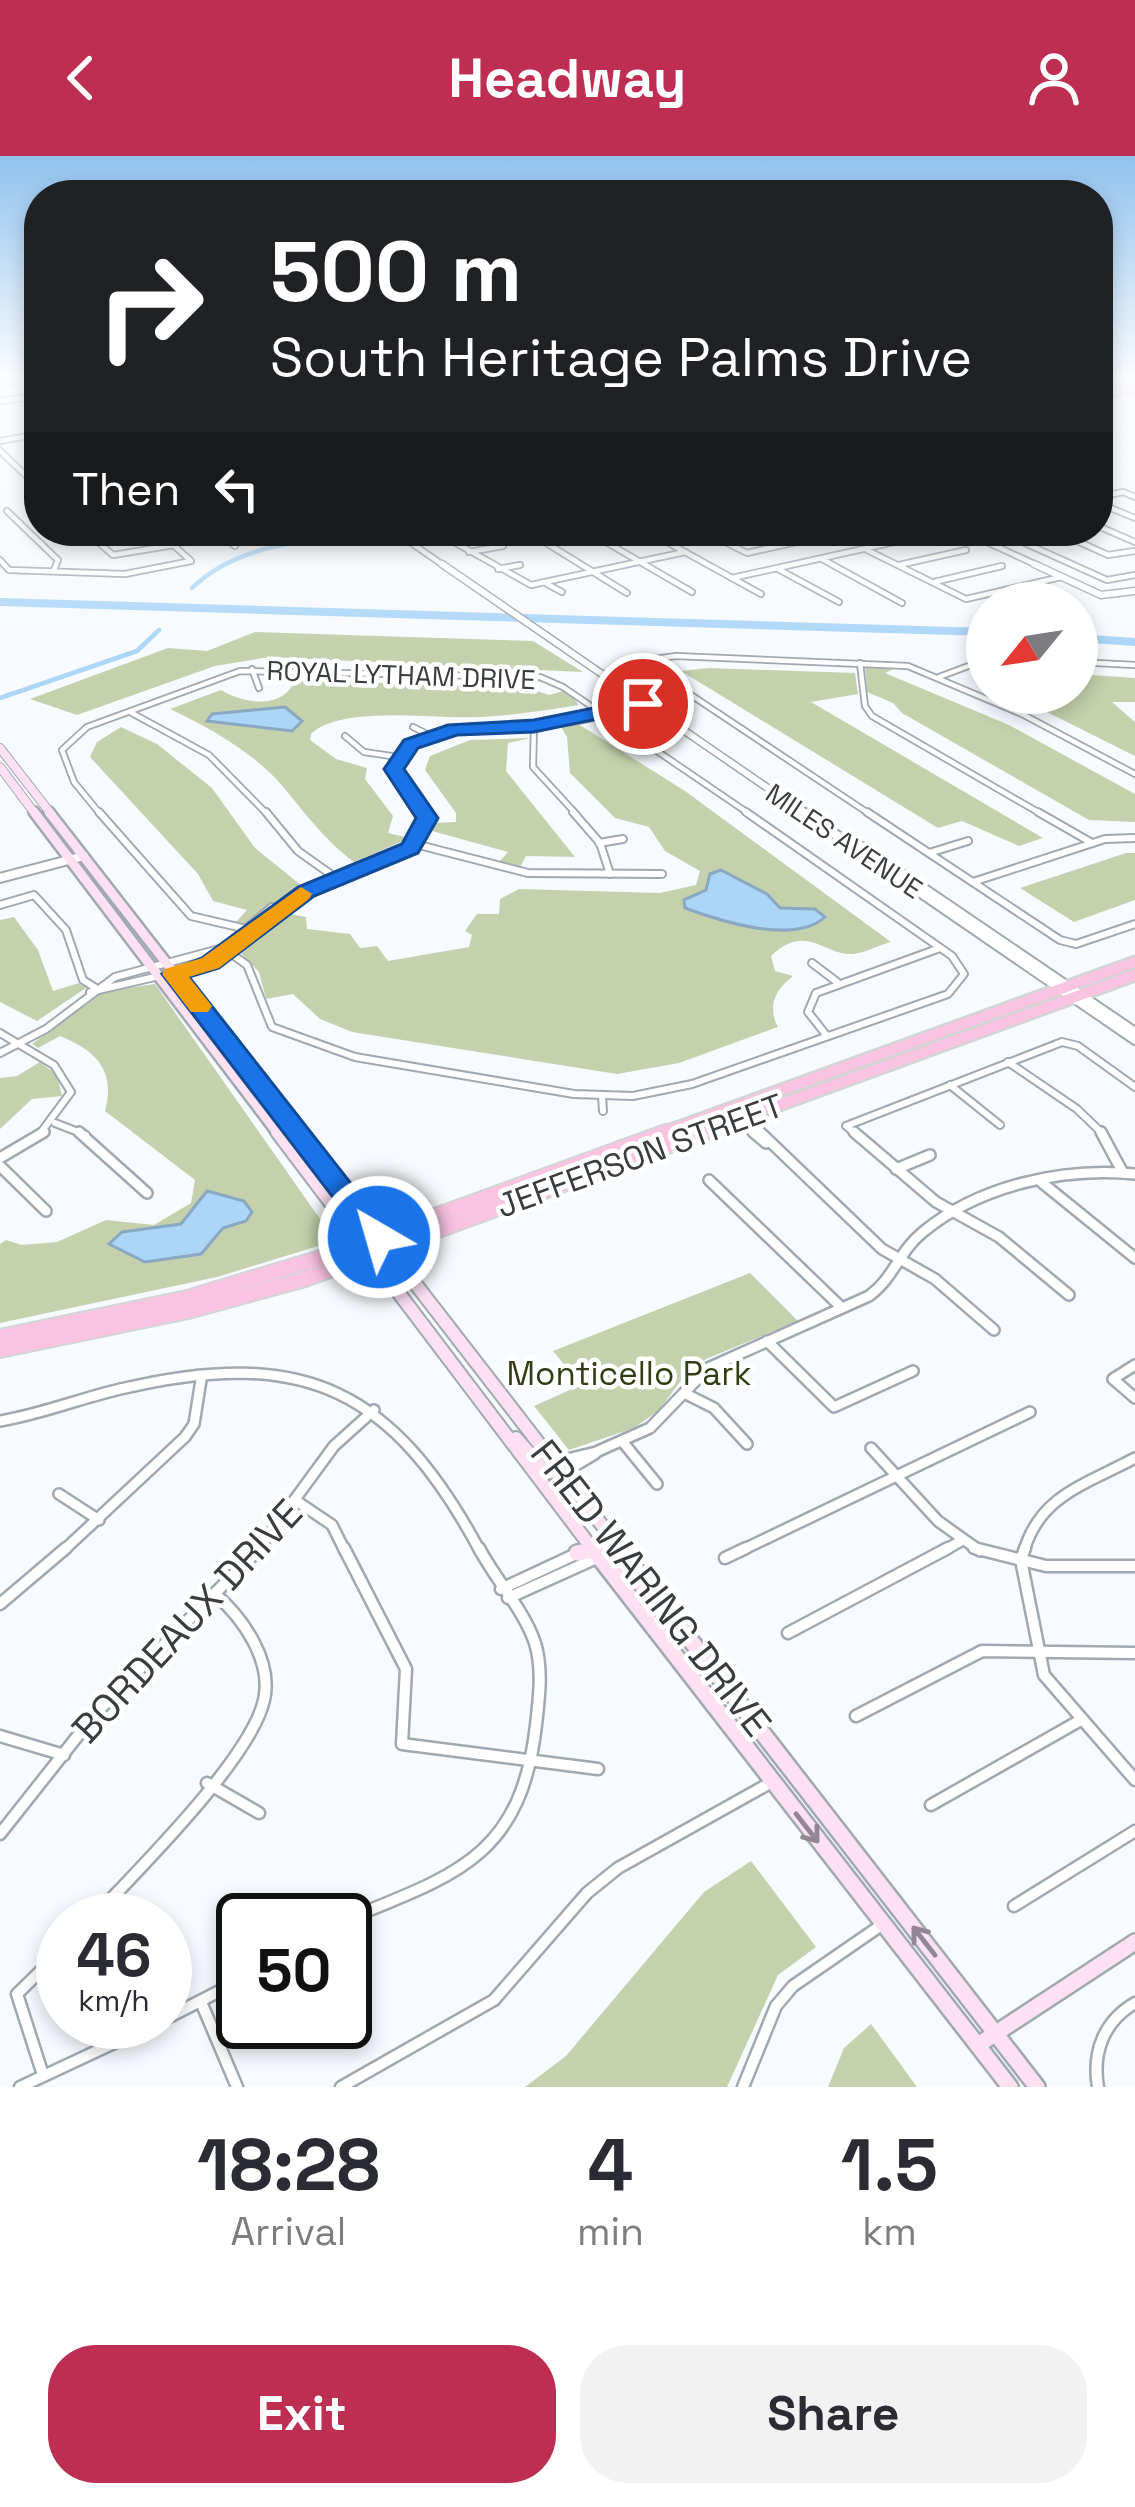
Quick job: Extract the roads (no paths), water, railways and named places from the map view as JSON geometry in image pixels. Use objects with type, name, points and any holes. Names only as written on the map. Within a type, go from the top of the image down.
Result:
[{"type":"main road","name":"FRED WARING DRIVE","points":[[0,748],[1037,2087]]},
{"type":"main road","name":"FRED WARING DRIVE","points":[[0,766],[590,1552],[1010,2087]]},
{"type":"main road","name":"JEFFERSON STREET","points":[[383,1243],[478,1216],[741,1118],[1070,992],[1135,962]]},
{"type":"main road","name":"JEFFERSON STREET","points":[[0,1350],[209,1306],[816,1079],[1135,974]]},
{"type":"main road","points":[[741,1118],[739,1113],[816,1079]]},
{"type":"main road","points":[[589,1174],[588,1168],[681,1128]]},
{"type":"main road","points":[[478,1216],[526,1191],[523,1185]]},
{"type":"main road","name":"JEFFERSON STREET","points":[[0,1337],[187,1298],[365,1250]]},
{"type":"main road","points":[[431,1336],[469,1371],[481,1370]]},
{"type":"main road","points":[[499,1425],[546,1472],[562,1472]]},
{"type":"main road","points":[[590,1552],[605,1548],[666,1607]]},
{"type":"main road","points":[[978,2045],[1135,1942]]},
{"type":"street","points":[[44,546],[58,560],[53,572]]},
{"type":"street","points":[[102,546],[113,556],[169,546]]},
{"type":"street","points":[[0,560],[9,570],[124,574],[190,561],[176,546]]},
{"type":"street","name":"MILES AVENUE","points":[[420,546],[1135,1036]]},
{"type":"street","points":[[458,546],[530,585],[685,552]]},
{"type":"street","points":[[468,553],[499,546]]},
{"type":"street","points":[[552,546],[626,592]]},
{"type":"street","points":[[613,546],[692,592]]},
{"type":"street","points":[[674,546],[761,594]]},
{"type":"street","points":[[732,546],[745,553],[777,546]]},
{"type":"street","points":[[732,578],[877,546]]},
{"type":"street","points":[[995,546],[1108,596],[1135,591]]},
{"type":"street","points":[[1031,546],[1107,580],[1135,574]]},
{"type":"street","points":[[1089,546],[1111,556],[1135,546]]},
{"type":"street","points":[[864,549],[966,599]]},
{"type":"street","points":[[898,566],[966,550]]},
{"type":"street","points":[[820,558],[902,603]]},
{"type":"street","points":[[497,570],[520,565]]},
{"type":"street","points":[[932,583],[1002,566]]},
{"type":"street","points":[[777,568],[838,602]]},
{"type":"street","points":[[1039,582],[1061,577]]},
{"type":"street","points":[[546,583],[562,592]]},
{"type":"street","points":[[1135,774],[1039,722],[898,664],[676,656],[640,661],[1070,943],[1135,924]]},
{"type":"street","points":[[856,663],[867,712],[1092,843]]},
{"type":"street","points":[[1098,663],[1135,665]]},
{"type":"street","points":[[937,677],[966,667]]},
{"type":"street","points":[[252,670],[259,688]]},
{"type":"street","name":"ROYAL LYTHAM DRIVE","points":[[251,930],[193,917],[180,906],[161,876],[121,838],[65,766],[62,750],[70,738],[128,711],[252,670],[540,677],[562,683],[597,714],[703,780],[941,948]]},
{"type":"street","points":[[345,736],[364,752],[398,757],[430,736],[472,727],[534,726],[684,692]]},
{"type":"street","points":[[128,711],[188,740],[248,788],[292,849],[330,877]]},
{"type":"street","points":[[534,726],[533,766],[599,843],[610,874]]},
{"type":"street","points":[[413,727],[430,736]]},
{"type":"street","points":[[398,757],[397,777],[427,818],[413,844]]},
{"type":"street","points":[[972,882],[1092,843],[1135,838]]},
{"type":"street","points":[[599,843],[622,839]]},
{"type":"street","points":[[929,853],[968,841]]},
{"type":"street","points":[[0,1053],[52,1025],[95,990],[170,969],[207,965],[281,906],[330,877],[413,844],[504,869],[662,874]]},
{"type":"street","points":[[0,878],[84,856]]},
{"type":"street","points":[[0,905],[34,896],[65,930],[83,980],[95,990]]},
{"type":"street","points":[[226,950],[247,964],[272,1027],[321,1049],[602,1096],[692,1084],[827,1036],[955,990],[964,974],[941,948],[838,983],[809,1003],[811,1021],[827,1036]]},
{"type":"street","points":[[812,963],[838,983]]},
{"type":"street","points":[[0,1033],[67,1080],[71,1092],[55,1123],[0,1162],[46,1210]]},
{"type":"street","points":[[1069,1295],[999,1237],[957,1215],[896,1169],[846,1126],[1070,1042],[1135,1087]]},
{"type":"street","points":[[562,1472],[662,1419],[708,1368],[882,1288],[921,1233],[1070,1172],[1129,1173],[1104,1134],[1008,1062]]},
{"type":"street","points":[[949,1084],[1000,1125]]},
{"type":"street","points":[[602,1096],[603,1111]]},
{"type":"street","points":[[741,1118],[882,1249],[944,1286],[994,1330]]},
{"type":"street","points":[[55,1123],[90,1137],[146,1193]]},
{"type":"street","points":[[896,1169],[930,1155]]},
{"type":"street","points":[[709,1180],[842,1309]]},
{"type":"street","points":[[1040,1181],[1135,1258]]},
{"type":"street","points":[[767,1341],[830,1406],[847,1405],[914,1371]]},
{"type":"street","points":[[1135,1365],[1113,1379],[1135,1398]]},
{"type":"street","points":[[0,1421],[143,1384],[282,1379],[333,1390],[374,1410],[404,1436],[454,1500],[531,1632],[539,1668],[520,1803],[498,1839],[372,1906]]},
{"type":"street","points":[[0,1604],[99,1520],[185,1437],[194,1424],[201,1380]]},
{"type":"street","points":[[683,1393],[714,1408],[747,1444]]},
{"type":"street","name":"BORDEAUX DRIVE","points":[[0,1834],[95,1714],[215,1594],[298,1502],[334,1446],[374,1410]]},
{"type":"street","points":[[725,1558],[1030,1412]]},
{"type":"street","points":[[622,1441],[657,1484]]},
{"type":"street","points":[[871,1448],[961,1540],[996,1556],[1135,1566]]},
{"type":"street","points":[[549,1455],[563,1460],[596,1452]]},
{"type":"street","points":[[1135,1458],[1046,1506],[1032,1522],[1021,1560],[1036,1648],[1054,1692],[1135,1780]]},
{"type":"street","points":[[59,1494],[99,1520]]},
{"type":"street","points":[[298,1502],[332,1525],[406,1670],[402,1744],[410,1749],[598,1769]]},
{"type":"street","points":[[788,1633],[961,1540]]},
{"type":"street","points":[[505,1593],[590,1552]]},
{"type":"street","points":[[505,1593],[590,1552]]},
{"type":"street","points":[[115,1893],[256,1721],[264,1702],[265,1680],[244,1626],[215,1594]]},
{"type":"street","points":[[856,1716],[965,1657],[1036,1648],[1135,1653]]},
{"type":"street","points":[[931,1805],[1079,1721]]},
{"type":"street","points":[[0,1736],[64,1755]]},
{"type":"street","points":[[341,2087],[494,2000],[587,1893],[618,1868],[771,1782]]},
{"type":"street","points":[[207,1783],[259,1813]]},
{"type":"street","points":[[1014,1906],[1135,1831]]},
{"type":"street","points":[[743,2087],[776,2006],[793,1985],[883,1924]]},
{"type":"street","points":[[36,1975],[17,1994],[43,2075]]},
{"type":"street","points":[[192,2006],[216,1994]]},
{"type":"street","points":[[201,2002],[237,2087]]},
{"type":"street","points":[[1098,2087],[1094,2071],[1108,2026],[1135,2003]]},
{"type":"street","points":[[20,2087],[99,2049]]},
{"type":"water","points":[[285,707],[302,721],[292,731],[207,721],[212,714]]},
{"type":"water","points":[[721,870],[767,894],[780,908],[815,909],[825,917],[812,925],[776,930],[685,908],[684,900],[706,890],[710,874]]},
{"type":"water","points":[[207,1191],[244,1201],[252,1212],[246,1221],[223,1228],[201,1254],[145,1262],[109,1244],[122,1232],[181,1224]]},
{"type":"waterway","points":[[192,588],[232,561],[278,546]]},
{"type":"waterway","points":[[0,602],[966,631]]},
{"type":"waterway","points":[[0,698],[137,651],[159,630]]},
{"type":"waterway","points":[[1098,639],[1135,642]]},
{"type":"park label","name":"Monticello Park","points":[[629,1374]]}]
